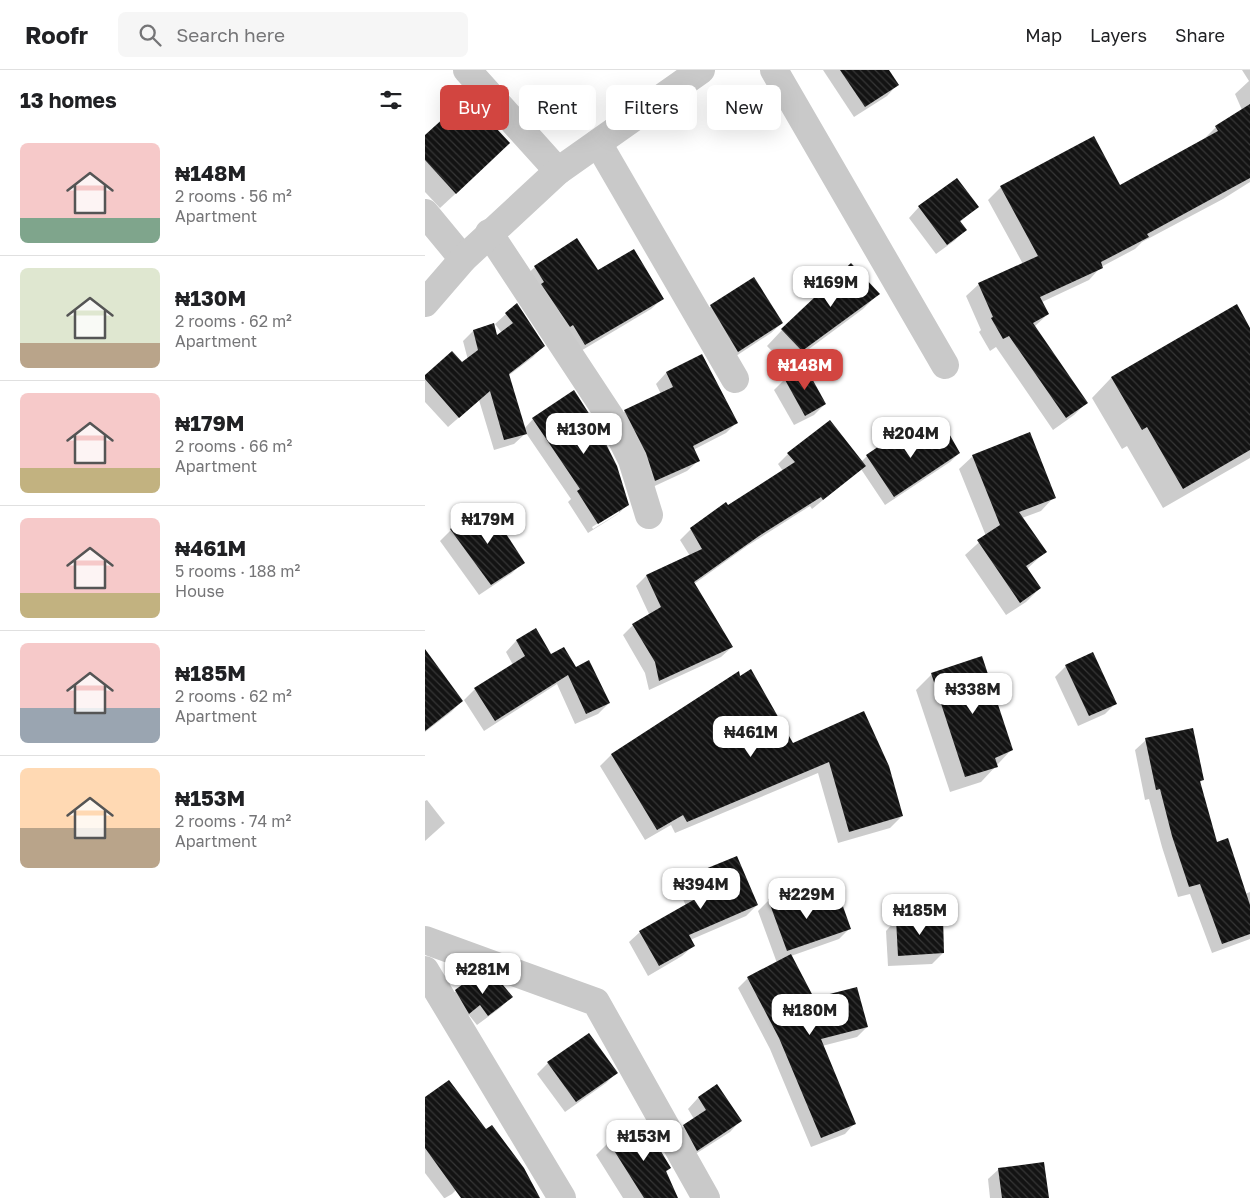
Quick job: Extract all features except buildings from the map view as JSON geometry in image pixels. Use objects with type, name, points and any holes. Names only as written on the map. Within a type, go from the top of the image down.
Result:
[{"type":"street","points":[[467,70],[558,171]]},
{"type":"street","points":[[425,302],[489,233],[558,171],[701,70]]},
{"type":"street","points":[[774,70],[945,366]]},
{"type":"street","points":[[598,143],[735,379]]},
{"type":"street","points":[[425,213],[463,259]]},
{"type":"street","points":[[425,217],[463,259]]},
{"type":"street","points":[[489,233],[611,418],[632,460],[649,515]]},
{"type":"street","points":[[425,940],[596,1002],[706,1198]]},
{"type":"street","points":[[425,970],[562,1198]]}]
